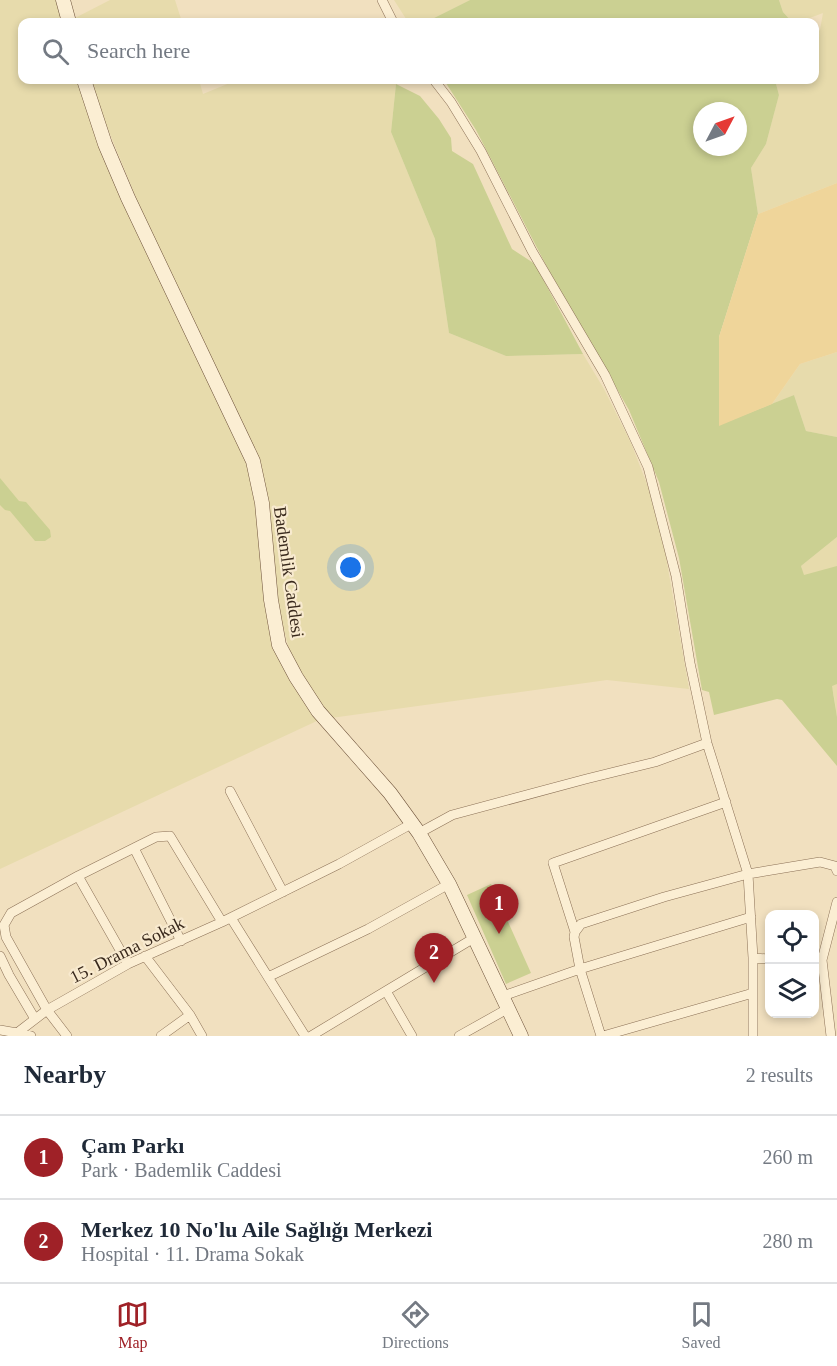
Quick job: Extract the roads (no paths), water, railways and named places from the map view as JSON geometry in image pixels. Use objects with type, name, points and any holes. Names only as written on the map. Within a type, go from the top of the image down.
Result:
[{"type":"street","points":[[63,0],[68,18]]},
{"type":"street","points":[[382,0],[391,18]]},
{"type":"street","name":"Bademlik Caddesi","points":[[85,84],[105,144],[128,198],[253,461],[262,503],[271,600],[279,645],[318,711],[390,793],[416,828],[449,884],[521,1036]]},
{"type":"street","points":[[437,84],[481,151],[537,259],[605,375],[648,466],[663,517],[676,576],[706,742],[748,873],[753,958],[753,1036]]},
{"type":"street","name":"15. Drama Sokak","points":[[17,1033],[47,1010],[128,964],[227,920],[416,828],[452,815],[656,762],[706,742]]},
{"type":"street","points":[[230,791],[283,892]]},
{"type":"street","points":[[726,802],[553,863],[575,932],[580,969],[602,1036],[753,993]]},
{"type":"street","points":[[0,916],[11,913],[156,837],[170,836],[268,977],[305,1036]]},
{"type":"street","points":[[134,848],[180,941]]},
{"type":"street","points":[[575,932],[586,921],[748,873],[820,862],[835,866],[837,871]]},
{"type":"street","points":[[78,876],[128,964]]},
{"type":"street","points":[[268,977],[368,929],[449,884]]},
{"type":"street","points":[[819,957],[837,902]]},
{"type":"street","points":[[11,913],[4,925],[6,937],[47,1010],[67,1036]]},
{"type":"street","points":[[459,1036],[506,1002],[580,969],[751,917]]},
{"type":"street","points":[[311,1036],[474,938]]},
{"type":"street","points":[[0,956],[35,1019]]},
{"type":"street","points":[[145,956],[190,1015],[202,1036]]},
{"type":"street","points":[[753,958],[765,958]]},
{"type":"street","points":[[819,964],[831,1036]]},
{"type":"street","points":[[386,991],[412,1036]]},
{"type":"street","points":[[161,1036],[190,1015]]},
{"type":"street","points":[[0,1030],[32,1036]]},
{"type":"place","name":"Çam Parkı","points":[[499,934]]},
{"type":"place","name":"Merkez 10 No'lu Aile Sağlığı Merkezi","points":[[434,983]]}]
